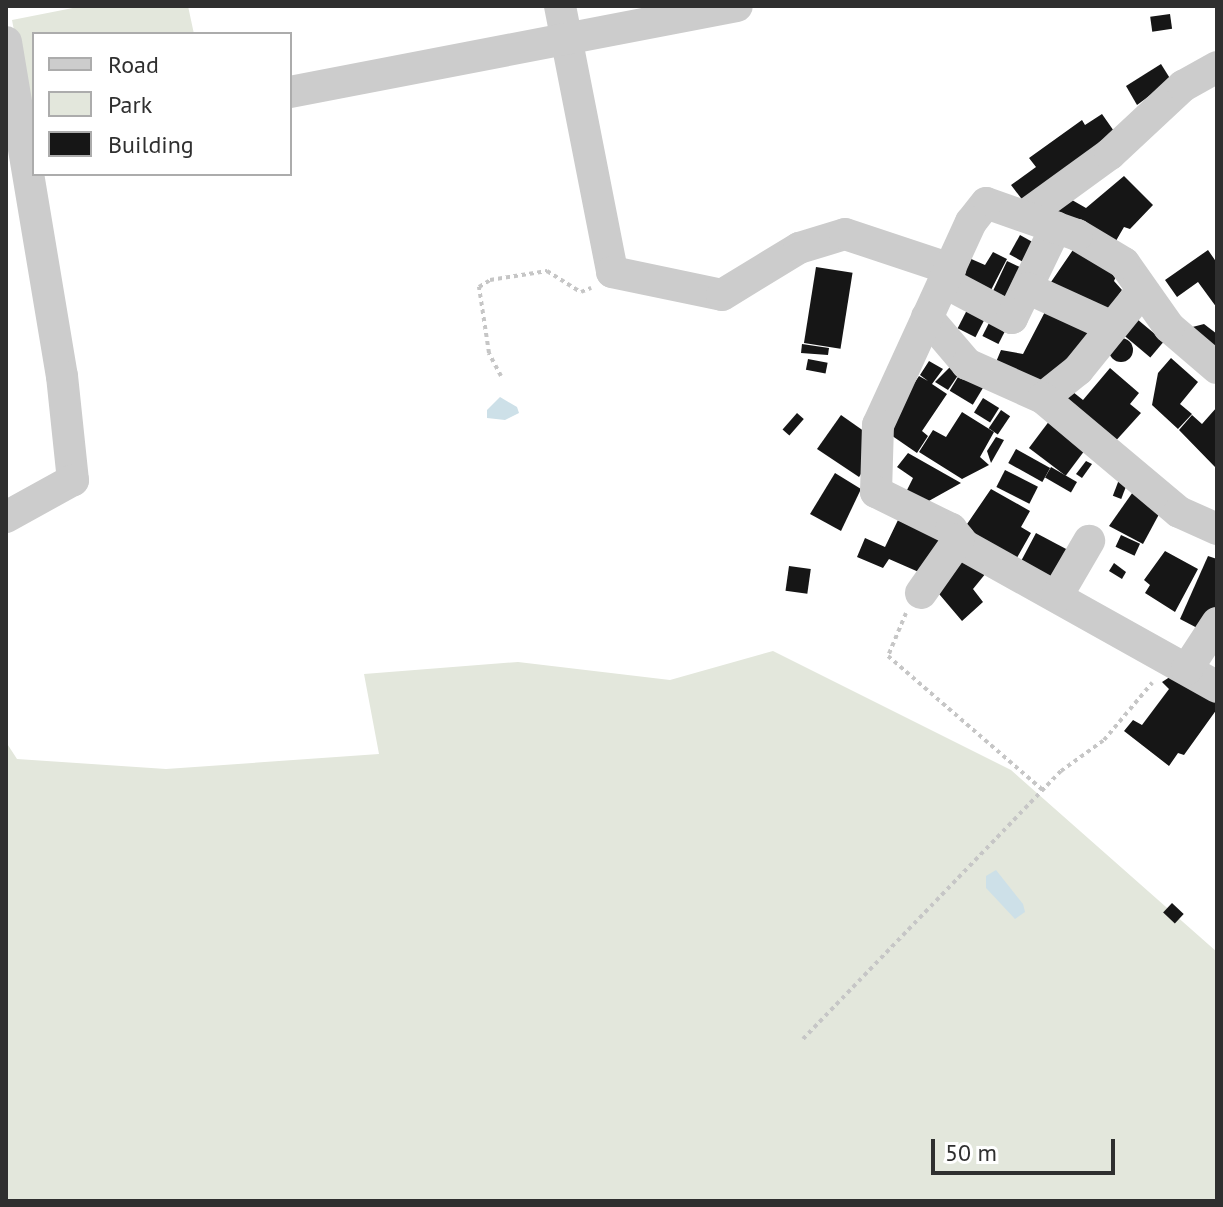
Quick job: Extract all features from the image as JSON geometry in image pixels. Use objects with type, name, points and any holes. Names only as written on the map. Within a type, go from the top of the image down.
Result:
[{"type":"street","points":[[560,6],[612,272],[722,295],[799,248],[845,234],[947,276],[1012,318],[1056,227]]},
{"type":"street","points":[[292,92],[737,6]]},
{"type":"street","points":[[6,42],[73,480],[6,517]]},
{"type":"street","points":[[1026,215],[1110,154],[1183,86],[1217,67]]},
{"type":"street","points":[[1217,368],[1169,327],[1141,292],[1124,263],[1056,227],[986,203],[927,317],[878,425],[876,492],[951,529],[959,539],[1217,687]]},
{"type":"street","points":[[1027,288],[1110,326]]},
{"type":"street","points":[[1043,398],[1078,370],[1110,326],[1141,292]]},
{"type":"street","points":[[927,317],[967,364],[1043,398],[1179,512],[1217,529]]},
{"type":"street","points":[[921,593],[959,539]]},
{"type":"street","points":[[1057,596],[1089,541]]},
{"type":"street","points":[[1179,664],[1217,623]]},
{"type":"path","points":[[501,376],[489,353],[479,287],[490,280],[547,271],[581,292],[612,272]]},
{"type":"path","points":[[921,593],[892,638],[888,656],[1044,791]]},
{"type":"path","points":[[803,1039],[1044,791],[1104,740],[1179,664]]},
{"type":"green space","points":[[83,6],[188,6],[194,32],[32,32],[32,126],[12,20]]},
{"type":"green space","points":[[773,651],[1011,770],[1217,952],[1217,1201],[6,1201],[6,742],[17,759],[166,769],[379,754],[364,674],[518,662],[670,680]]},
{"type":"shaded area","points":[[500,397],[517,407],[519,413],[505,420],[487,418],[487,410]]},
{"type":"shaded area","points":[[996,870],[1023,904],[1025,912],[1015,919],[986,888],[986,876]]},
{"type":"building","points":[[1170,14],[1172,29],[1152,32],[1150,17]]},
{"type":"building","points":[[1161,64],[1171,80],[1137,105],[1126,86]]},
{"type":"building","points":[[1102,114],[1116,134],[1024,202],[1011,185],[1036,167],[1029,158],[1082,120],[1085,125]]},
{"type":"building","points":[[1124,176],[1153,205],[1130,229],[1124,227],[1113,246],[1048,211],[1065,196],[1086,208]]},
{"type":"building","points":[[1020,235],[1040,246],[1029,265],[1009,254]]},
{"type":"building","points":[[1077,244],[1117,274],[1114,281],[1122,290],[1104,317],[1051,282]]},
{"type":"building","points":[[1208,250],[1217,263],[1217,308],[1198,282],[1177,297],[1165,280]]},
{"type":"building","points":[[993,252],[1007,259],[990,292],[960,276],[969,258],[985,265]]},
{"type":"building","points":[[1007,261],[1028,271],[1012,304],[991,295]]},
{"type":"building","points":[[816,267],[853,273],[840,349],[804,343]]},
{"type":"building","points":[[1049,304],[1097,328],[1047,387],[996,362],[1001,350],[1023,354]]},
{"type":"building","points":[[969,306],[987,315],[975,337],[958,328]]},
{"type":"building","points":[[991,319],[1007,327],[998,344],[982,336]]},
{"type":"building","points":[[1137,319],[1164,341],[1150,358],[1124,335]]},
{"type":"building","points":[[1204,324],[1217,334],[1217,356],[1181,330]]},
{"type":"building","points":[[1121,338],[1132,345],[1133,350],[1126,361],[1121,362],[1110,355],[1109,350],[1116,339]]},
{"type":"building","points":[[802,344],[829,348],[828,355],[801,353]]},
{"type":"building","points":[[1171,358],[1198,382],[1180,404],[1192,414],[1178,429],[1152,405],[1158,373]]},
{"type":"building","points":[[808,359],[828,363],[826,374],[806,370]]},
{"type":"building","points":[[929,361],[943,369],[932,384],[947,394],[922,431],[928,436],[917,453],[888,433],[889,421],[919,376],[928,381],[920,375]]},
{"type":"building","points":[[952,365],[961,371],[948,390],[935,382]]},
{"type":"building","points":[[1110,368],[1139,393],[1130,404],[1141,413],[1112,445],[1063,403],[1073,392],[1083,400]]},
{"type":"building","points":[[961,372],[984,386],[973,405],[950,391]]},
{"type":"building","points":[[983,398],[999,408],[990,422],[974,412]]},
{"type":"building","points":[[1217,407],[1215,467],[1179,430],[1192,415],[1202,424]]},
{"type":"building","points":[[1001,410],[1010,416],[998,434],[989,428]]},
{"type":"building","points":[[962,412],[994,432],[980,457],[989,465],[962,479],[919,452],[933,430],[946,437]]},
{"type":"building","points":[[797,413],[804,419],[789,436],[783,430]]},
{"type":"building","points":[[841,415],[868,434],[871,459],[859,477],[817,449]]},
{"type":"building","points":[[1053,416],[1090,444],[1066,476],[1029,448]]},
{"type":"building","points":[[996,437],[1004,440],[991,463],[987,451]]},
{"type":"building","points":[[1016,449],[1050,468],[1042,482],[1008,463]]},
{"type":"building","points":[[908,453],[961,483],[918,507],[907,490],[913,478],[897,467]]},
{"type":"building","points":[[1086,461],[1092,464],[1082,478],[1076,474]]},
{"type":"building","points":[[1051,467],[1077,482],[1071,492],[1045,477]]},
{"type":"building","points":[[1005,470],[1038,487],[1029,504],[996,487]]},
{"type":"building","points":[[835,473],[861,489],[841,531],[810,514]]},
{"type":"building","points":[[1120,477],[1128,480],[1121,499],[1113,496]]},
{"type":"building","points":[[991,489],[1030,511],[1021,527],[1031,533],[1014,563],[965,527]]},
{"type":"building","points":[[1135,489],[1164,505],[1143,544],[1109,526]]},
{"type":"building","points":[[898,520],[942,541],[921,573],[889,559],[883,568],[857,557],[865,538],[885,547]]},
{"type":"building","points":[[1036,533],[1071,552],[1054,584],[1019,565]]},
{"type":"building","points":[[1121,535],[1140,544],[1135,556],[1116,547]]},
{"type":"building","points":[[1165,551],[1198,569],[1175,612],[1145,593],[1150,585],[1144,580]]},
{"type":"building","points":[[1208,556],[1217,559],[1217,606],[1203,631],[1180,619]]},
{"type":"building","points":[[961,560],[986,573],[973,589],[983,602],[962,621],[934,588]]},
{"type":"building","points":[[1114,563],[1126,572],[1122,579],[1109,571]]},
{"type":"building","points":[[789,566],[811,569],[807,594],[786,591]]},
{"type":"building","points":[[1176,673],[1217,702],[1217,709],[1184,755],[1178,753],[1169,766],[1124,731],[1133,720],[1142,725],[1169,689],[1162,682]]},
{"type":"building","points":[[1172,903],[1184,914],[1175,923],[1163,913]]}]
